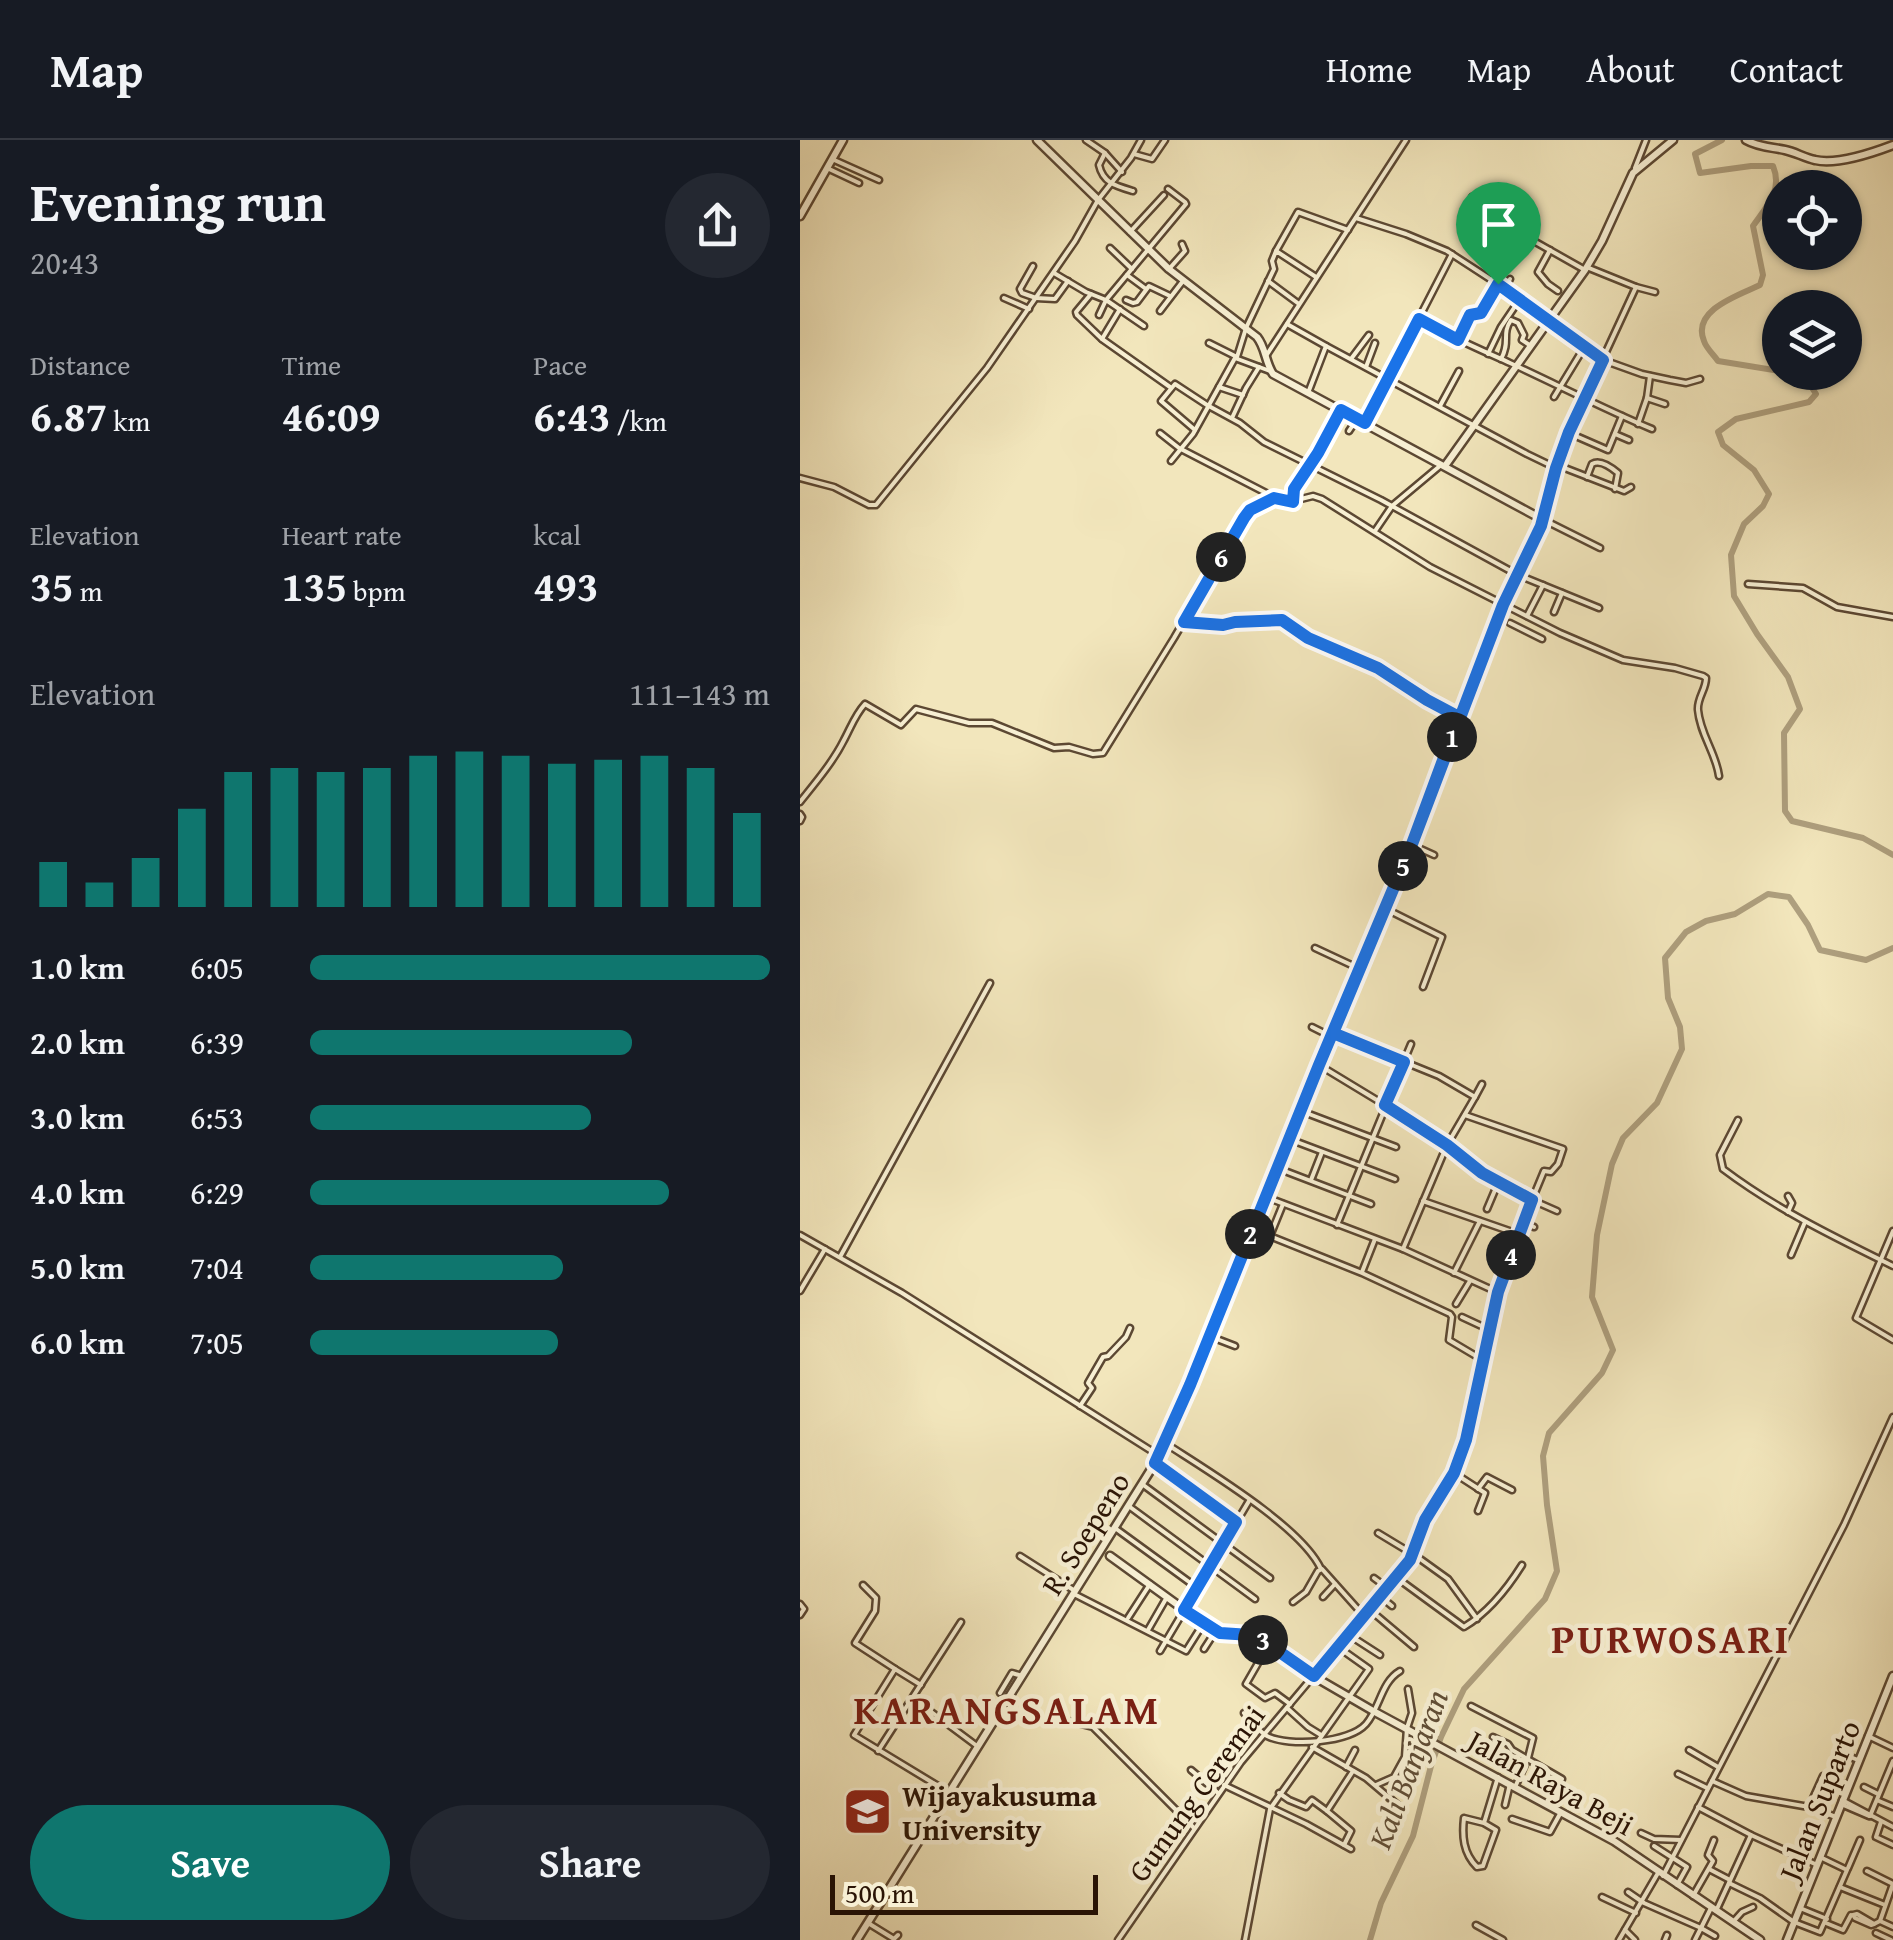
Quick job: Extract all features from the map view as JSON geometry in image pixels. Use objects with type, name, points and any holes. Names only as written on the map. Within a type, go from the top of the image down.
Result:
[{"type":"street","points":[[800,216],[843,140]]},
{"type":"street","points":[[1036,140],[1183,281],[1271,346]]},
{"type":"street","points":[[1086,140],[1122,172]]},
{"type":"street","points":[[800,478],[876,505],[988,368],[1054,273],[1098,200],[1134,154],[1139,140]]},
{"type":"street","points":[[1134,154],[1152,159],[1165,140]]},
{"type":"street","points":[[1266,356],[1406,140]]},
{"type":"street","points":[[1375,531],[1392,506],[1443,465],[1550,322],[1602,241],[1646,140]]},
{"type":"street","points":[[1633,173],[1673,140]]},
{"type":"street","points":[[1746,140],[1829,162],[1893,145]]},
{"type":"street","points":[[1105,153],[1099,167],[1102,175],[1111,184],[1133,190]]},
{"type":"street","points":[[832,159],[879,180]]},
{"type":"street","points":[[826,168],[859,184]]},
{"type":"street","points":[[1500,188],[1511,197],[1500,214]]},
{"type":"street","points":[[1099,315],[1106,300],[1186,202],[1168,189]]},
{"type":"street","points":[[1130,232],[1164,195]]},
{"type":"street","points":[[1472,197],[1500,214],[1516,231],[1586,269],[1655,292]]},
{"type":"street","points":[[1171,461],[1195,430],[1237,357],[1274,268],[1276,252],[1298,212],[1348,230]]},
{"type":"street","points":[[1510,226],[1518,212]]},
{"type":"street","points":[[1356,218],[1452,254],[1603,360],[1650,376],[1686,383],[1700,379]]},
{"type":"street","points":[[1458,340],[1470,315],[1481,313],[1516,231]]},
{"type":"street","points":[[1169,268],[1185,251],[1182,244]]},
{"type":"street","points":[[1110,248],[1146,289]]},
{"type":"street","points":[[1550,250],[1538,272],[1558,291]]},
{"type":"street","points":[[1276,252],[1316,276]]},
{"type":"street","points":[[1365,423],[1452,254]]},
{"type":"street","points":[[1543,264],[1550,268]]},
{"type":"street","points":[[1033,266],[1020,291],[1036,298],[1057,298],[1068,281]]},
{"type":"street","points":[[1054,273],[1106,300],[1144,326]]},
{"type":"street","points":[[1504,289],[1510,279]]},
{"type":"street","points":[[1160,311],[1183,281]]},
{"type":"street","points":[[1268,281],[1299,304]]},
{"type":"street","points":[[1126,300],[1137,302],[1151,286],[1170,296]]},
{"type":"street","points":[[1542,519],[1569,432],[1636,287]]},
{"type":"street","points":[[1091,294],[1076,314],[1102,339],[1170,387]]},
{"type":"street","points":[[1004,298],[1029,309]]},
{"type":"street","points":[[1488,354],[1520,299]]},
{"type":"street","points":[[1102,339],[1120,309]]},
{"type":"street","points":[[1419,319],[1558,388],[1652,429]]},
{"type":"street","points":[[1501,359],[1508,346],[1505,331],[1511,320],[1518,323],[1524,335],[1522,340],[1531,346]]},
{"type":"street","points":[[1286,323],[1557,467],[1615,489],[1624,491],[1630,487]]},
{"type":"street","points":[[1340,367],[1369,335]]},
{"type":"street","points":[[1260,340],[1270,371]]},
{"type":"street","points":[[1209,343],[1270,371],[1600,548]]},
{"type":"street","points":[[1366,367],[1375,343]]},
{"type":"street","points":[[1308,394],[1326,346]]},
{"type":"street","points":[[1554,397],[1585,346]]},
{"type":"street","points":[[1358,349],[1371,354]]},
{"type":"street","points":[[1232,418],[1259,367]]},
{"type":"street","points":[[1440,406],[1459,371]]},
{"type":"street","points":[[1638,424],[1650,376]]},
{"type":"street","points":[[1195,430],[1161,402],[1176,384],[1264,442],[1392,506],[1518,576],[1599,608]]},
{"type":"street","points":[[1219,387],[1243,394]]},
{"type":"street","points":[[1646,398],[1665,404]]},
{"type":"street","points":[[1293,502],[1294,491],[1341,410]]},
{"type":"street","points":[[1569,432],[1608,450],[1622,416]]},
{"type":"street","points":[[1349,431],[1356,418]]},
{"type":"street","points":[[1160,432],[1180,448],[1274,498],[1293,502],[1317,497],[1430,567],[1526,616],[1624,660],[1675,668],[1706,678],[1698,704],[1699,716],[1719,776]]},
{"type":"street","points":[[1615,434],[1629,440]]},
{"type":"street","points":[[1586,478],[1592,464],[1599,462],[1618,473],[1615,489]]},
{"type":"street","points":[[800,802],[865,704],[901,726],[916,710],[969,723],[992,723],[1054,748],[1069,747],[1100,755],[1244,518],[1250,510],[1274,498]]},
{"type":"street","name":"R. Soepeno","points":[[857,1940],[1157,1459],[1386,909],[1501,619],[1503,605],[1542,519]]},
{"type":"street","points":[[1748,584],[1801,587],[1837,607],[1893,617]]},
{"type":"street","points":[[1526,616],[1543,585]]},
{"type":"street","points":[[1554,612],[1562,592]]},
{"type":"street","points":[[1184,622],[1223,625],[1282,620],[1308,638],[1378,668],[1459,717]]},
{"type":"street","points":[[1510,624],[1542,640]]},
{"type":"street","points":[[800,814],[800,822]]},
{"type":"street","points":[[1412,844],[1434,855]]},
{"type":"street","points":[[1386,909],[1442,937],[1422,987]]},
{"type":"street","points":[[1314,948],[1361,969]]},
{"type":"street","points":[[840,1258],[990,983]]},
{"type":"street","points":[[1312,1027],[1439,1076],[1474,1097]]},
{"type":"street","points":[[1337,1225],[1412,1044]]},
{"type":"street","points":[[1319,1065],[1447,1145],[1498,1183],[1556,1212]]},
{"type":"street","points":[[1403,1249],[1447,1145],[1482,1084]]},
{"type":"street","points":[[1302,1110],[1396,1147]]},
{"type":"street","points":[[1465,1115],[1563,1149]]},
{"type":"street","points":[[1738,1120],[1720,1155],[1723,1169],[1804,1222],[1893,1266]]},
{"type":"street","points":[[1290,1139],[1395,1180]]},
{"type":"street","name":"Gunung Ceremai","points":[[1118,1940],[1224,1785],[1413,1555],[1425,1520],[1454,1473],[1466,1440],[1498,1292],[1518,1234],[1544,1172],[1557,1167],[1566,1139]]},
{"type":"street","points":[[1311,1181],[1322,1152]]},
{"type":"street","points":[[1278,1168],[1371,1204]]},
{"type":"street","points":[[1488,1210],[1498,1183]]},
{"type":"street","points":[[1788,1196],[1792,1203],[1788,1212]]},
{"type":"street","points":[[1266,1197],[1403,1249],[1498,1292]]},
{"type":"street","points":[[1423,1202],[1518,1234]]},
{"type":"street","points":[[1270,1236],[1283,1204]]},
{"type":"street","points":[[1454,1273],[1480,1221]]},
{"type":"street","points":[[1791,1254],[1804,1222]]},
{"type":"street","points":[[1524,1223],[1534,1227]]},
{"type":"street","points":[[1252,1229],[1362,1272],[1450,1314],[1449,1340],[1483,1360]]},
{"type":"street","points":[[1893,1231],[1856,1318],[1893,1340]]},
{"type":"street","points":[[800,1235],[916,1302],[1080,1406],[1157,1459],[1236,1522]]},
{"type":"street","points":[[1362,1272],[1375,1239]]},
{"type":"street","points":[[800,1291],[826,1249]]},
{"type":"street","points":[[1456,1304],[1470,1281]]},
{"type":"street","points":[[1462,1317],[1490,1330]]},
{"type":"street","points":[[1080,1406],[1092,1388],[1088,1383],[1103,1356],[1108,1356],[1130,1328]]},
{"type":"street","points":[[1209,1336],[1235,1346]]},
{"type":"street","points":[[1619,1940],[1672,1858],[1857,1499],[1893,1417]]},
{"type":"street","points":[[1165,1442],[1278,1521],[1302,1543],[1320,1569],[1364,1616]]},
{"type":"street","points":[[1454,1473],[1485,1493],[1478,1511]]},
{"type":"street","points":[[1478,1489],[1486,1477],[1512,1490]]},
{"type":"street","points":[[1142,1484],[1270,1578]]},
{"type":"street","points":[[1160,1650],[1249,1501]]},
{"type":"street","points":[[1129,1506],[1255,1599]]},
{"type":"street","points":[[1115,1528],[1197,1588]]},
{"type":"street","points":[[1378,1533],[1448,1579],[1477,1619]]},
{"type":"street","points":[[1096,1559],[1110,1556],[1106,1544]]},
{"type":"street","points":[[1020,1556],[1075,1592],[1186,1652],[1203,1624]]},
{"type":"street","name":"Jalan Raya Beji","points":[[1110,1556],[1216,1632],[1251,1635],[1269,1644],[1375,1712],[1614,1842],[1760,1940]]},
{"type":"street","points":[[1397,1578],[1464,1626],[1498,1598],[1522,1565]]},
{"type":"street","points":[[1293,1602],[1306,1592],[1320,1569]]},
{"type":"street","points":[[1374,1578],[1388,1588]]},
{"type":"street","points":[[863,1584],[876,1598],[876,1611],[854,1643],[921,1686]]},
{"type":"street","points":[[1128,1620],[1150,1584]]},
{"type":"street","points":[[1323,1597],[1335,1584]]},
{"type":"street","points":[[1380,1597],[1392,1606]]},
{"type":"street","points":[[1148,1630],[1168,1598]]},
{"type":"street","points":[[800,1604],[804,1607],[800,1615]]},
{"type":"street","points":[[1370,1610],[1414,1647]]},
{"type":"street","points":[[878,1752],[961,1622]]},
{"type":"street","points":[[1204,1649],[1216,1632]]},
{"type":"street","points":[[1349,1635],[1380,1655]]},
{"type":"street","points":[[1269,1644],[1246,1684],[1264,1698],[1274,1692],[1318,1738]]},
{"type":"street","points":[[1245,1940],[1270,1808],[1368,1667],[1338,1647]]},
{"type":"street","points":[[895,1668],[854,1735],[948,1792]]},
{"type":"street","points":[[1244,1713],[1265,1735],[1289,1742],[1356,1733],[1375,1712],[1389,1680],[1400,1672]]},
{"type":"street","points":[[1000,1693],[1012,1673],[1022,1676]]},
{"type":"street","name":"Jalan Suparto","points":[[1787,1940],[1893,1678]]},
{"type":"street","points":[[1376,1786],[1394,1777],[1402,1765],[1412,1714],[1408,1689]]},
{"type":"street","points":[[1471,1706],[1533,1738],[1505,1806]]},
{"type":"street","points":[[926,1708],[978,1746]]},
{"type":"street","points":[[1053,1717],[1093,1727],[1201,1836]]},
{"type":"street","points":[[1868,1736],[1893,1748]]},
{"type":"street","points":[[1492,1737],[1562,1779]]},
{"type":"street","points":[[1312,1747],[1353,1770],[1399,1806]]},
{"type":"street","points":[[1346,1767],[1355,1750]]},
{"type":"street","points":[[1689,1750],[1718,1766]]},
{"type":"street","points":[[1840,1752],[1858,1760]]},
{"type":"street","points":[[1870,1816],[1893,1761]]},
{"type":"street","points":[[1191,1770],[1218,1794]]},
{"type":"street","points":[[1327,1811],[1353,1770]]},
{"type":"street","points":[[1678,1774],[1707,1788]]},
{"type":"street","points":[[1810,1807],[1822,1776],[1848,1786]]},
{"type":"street","points":[[1484,1823],[1498,1777]]},
{"type":"street","points":[[1711,1781],[1751,1797],[1810,1807],[1836,1817]]},
{"type":"street","points":[[1224,1785],[1352,1849]]},
{"type":"street","points":[[1883,1786],[1893,1790]]},
{"type":"street","points":[[1864,1787],[1893,1808]]},
{"type":"street","points":[[1280,1793],[1306,1807],[1312,1800],[1327,1811],[1352,1832],[1344,1845]]},
{"type":"street","points":[[1842,1802],[1893,1828]]},
{"type":"street","points":[[1698,1807],[1789,1853],[1847,1870]]},
{"type":"street","points":[[1512,1819],[1550,1832],[1561,1812]]},
{"type":"street","points":[[1464,1818],[1484,1823],[1496,1830],[1484,1863],[1477,1867],[1463,1841],[1464,1818]]},
{"type":"street","points":[[1881,1822],[1876,1836],[1893,1846]]},
{"type":"street","points":[[1641,1833],[1654,1839],[1680,1840]]},
{"type":"street","points":[[1696,1940],[1751,1835]]},
{"type":"street","points":[[1693,1896],[1713,1861],[1708,1855],[1714,1840]]},
{"type":"street","points":[[1709,1869],[1794,1922],[1820,1932],[1860,1840]]},
{"type":"street","points":[[1654,1846],[1686,1867],[1676,1885]]},
{"type":"street","points":[[1867,1870],[1893,1884],[1877,1923]]},
{"type":"street","points":[[1840,1887],[1888,1904]]},
{"type":"street","points":[[1628,1892],[1715,1936]]},
{"type":"street","points":[[1602,1898],[1636,1913]]},
{"type":"street","points":[[1732,1922],[1753,1907]]},
{"type":"street","points":[[1800,1908],[1842,1930],[1850,1916],[1856,1914],[1893,1927]]},
{"type":"street","points":[[868,1923],[894,1939],[898,1935]]},
{"type":"street","points":[[1476,1925],[1503,1940]]},
{"type":"street","points":[[1625,1930],[1635,1940]]},
{"type":"street","points":[[1876,1933],[1890,1940]]},
{"type":"waterway","name":"Kali Banjaran","points":[[1722,140],[1695,154],[1700,173],[1773,166],[1776,183],[1772,198],[1753,226],[1763,275],[1760,285],[1719,305],[1710,312],[1702,330],[1708,349],[1718,361],[1762,368]]},
{"type":"waterway","name":"Kali Banjaran","points":[[1813,390],[1816,394],[1809,402],[1736,419],[1718,432],[1723,445],[1754,470],[1769,494],[1763,506],[1744,524],[1731,555],[1734,596],[1788,677],[1800,709],[1784,733],[1785,811],[1792,821],[1863,838],[1893,855]]},
{"type":"waterway","name":"Kali Banjaran","points":[[1370,1940],[1381,1903],[1413,1836],[1441,1737],[1464,1689],[1545,1599],[1557,1571],[1543,1456],[1549,1433],[1602,1373],[1613,1350],[1592,1297],[1597,1235],[1612,1164],[1623,1138],[1657,1103],[1682,1049],[1680,1027],[1668,998],[1665,958],[1686,932],[1706,921],[1735,914],[1768,894],[1789,897],[1820,950],[1866,960],[1893,948]]},
{"type":"place","name":"Wijayakusuma University","points":[[867,1812]]},
{"type":"district","name":"PURWOSARI","points":[[1671,1638]]},
{"type":"district","name":"KARANGSALAM","points":[[1007,1709]]},
{"type":"route","points":[[1498,284],[1481,313],[1470,315],[1458,340],[1419,319],[1365,423],[1341,410],[1294,489],[1293,502],[1274,498],[1248,512],[1184,622],[1223,625],[1282,620],[1308,638],[1378,668],[1427,700],[1459,717],[1412,844],[1361,969],[1333,1033],[1404,1062],[1385,1105],[1482,1173],[1532,1200],[1498,1292],[1466,1440],[1454,1473],[1425,1520],[1405,1568],[1314,1676],[1261,1639],[1220,1633],[1184,1610],[1236,1522],[1155,1463],[1190,1385],[1319,1065],[1343,1008],[1361,969],[1394,889],[1412,844],[1458,718],[1483,662],[1503,605],[1541,526],[1569,432],[1603,360],[1498,284]]}]
